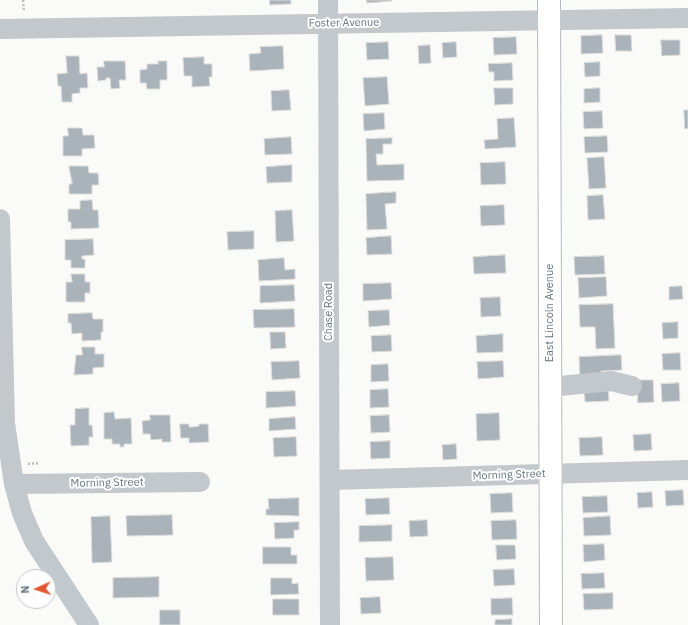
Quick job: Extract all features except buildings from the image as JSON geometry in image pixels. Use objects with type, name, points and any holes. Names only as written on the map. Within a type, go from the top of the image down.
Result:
[{"type":"main road","name":"East Lincoln Avenue","points":[[549,10],[551,625]]},
{"type":"street","name":"Chase Road","points":[[328,0],[330,625]]},
{"type":"street","name":"Foster Avenue","points":[[0,29],[328,23],[549,10],[688,18]]},
{"type":"street","points":[[0,219],[5,423],[14,484],[22,513],[34,542],[89,625]]},
{"type":"street","points":[[550,387],[611,382],[632,386]]},
{"type":"street","name":"Morning Street","points":[[330,480],[688,470]]},
{"type":"street","name":"Morning Street","points":[[14,484],[200,482]]},
{"type":"path","points":[[23,0],[23,18]]}]
